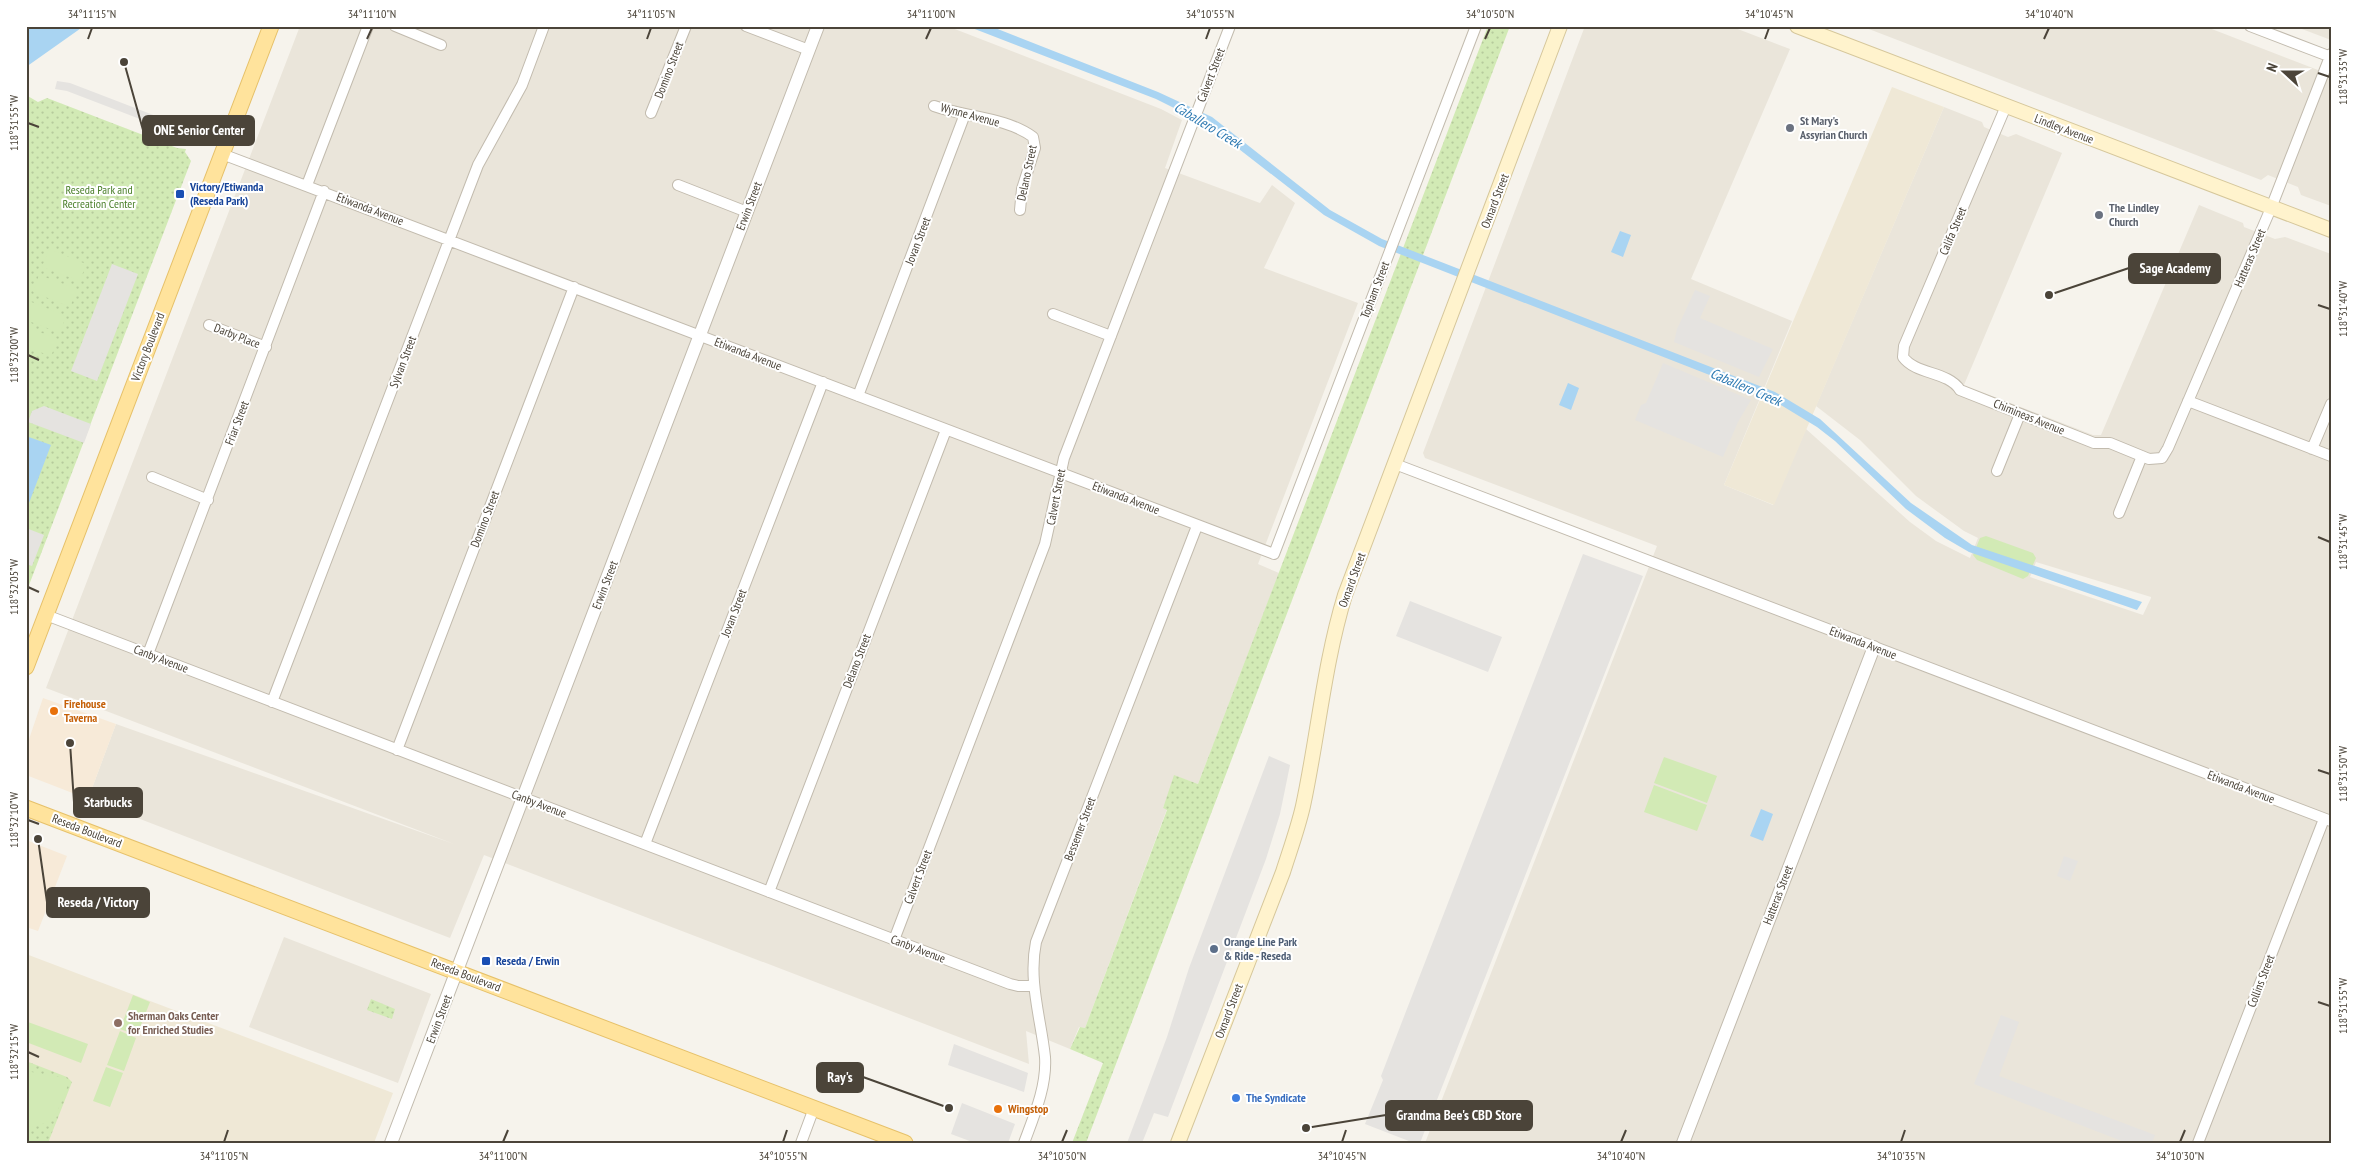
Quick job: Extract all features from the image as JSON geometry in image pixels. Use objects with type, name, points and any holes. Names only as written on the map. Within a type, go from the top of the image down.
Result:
[{"type":"main road","name":"Victory Boulevard","points":[[26,667],[271,26]]},
{"type":"main road","name":"Oxnard Street","points":[[1178,1143],[1288,859],[1302,808],[1337,622],[1560,26]]},
{"type":"main road","name":"Lindley Avenue","points":[[1797,26],[2331,230]]},
{"type":"main road","name":"Reseda Boulevard","points":[[26,808],[905,1143]]},
{"type":"street","points":[[307,185],[368,26]]},
{"type":"street","points":[[395,26],[441,45]]},
{"type":"street","name":"Sylvan Street","points":[[272,702],[478,165],[522,86],[544,26]]},
{"type":"street","name":"Domino Street","points":[[652,113],[686,26]]},
{"type":"street","points":[[746,26],[809,50]]},
{"type":"street","name":"Erwin Street","points":[[392,1143],[818,26]]},
{"type":"street","name":"Calvert Street","points":[[894,940],[1045,544],[1059,473],[1230,26]]},
{"type":"street","name":"Topham Street","points":[[1274,554],[1476,26]]},
{"type":"street","points":[[2250,26],[2330,56]]},
{"type":"street","name":"Hatteras Street","points":[[2162,458],[2271,208],[2330,56]]},
{"type":"street","name":"Wynne Avenue","points":[[934,106],[965,114],[982,116],[1033,137]]},
{"type":"street","name":"Califa Street","points":[[1903,356],[1904,346],[2006,106]]},
{"type":"street","name":"Jovan Street","points":[[858,396],[965,114]]},
{"type":"street","name":"Delano Street","points":[[1020,210],[1022,189],[1035,148],[1033,137]]},
{"type":"street","name":"Etiwanda Avenue","points":[[222,154],[324,191],[1274,554]]},
{"type":"street","points":[[678,186],[747,212]]},
{"type":"street","name":"Friar Street","points":[[148,654],[324,191]]},
{"type":"street","name":"Domino Street","points":[[396,750],[574,287]]},
{"type":"street","points":[[1053,314],[1111,336]]},
{"type":"street","name":"Darby Place","points":[[209,325],[266,347]]},
{"type":"street","name":"Chimineas Avenue","points":[[1903,356],[1911,365],[1956,383],[1960,390],[2094,444],[2110,443],[2153,460],[2162,458]]},
{"type":"street","name":"Jovan Street","points":[[646,844],[823,382]]},
{"type":"street","points":[[2188,401],[2331,456]]},
{"type":"street","points":[[2312,448],[2331,404]]},
{"type":"street","points":[[1997,471],[2020,414]]},
{"type":"street","name":"Delano Street","points":[[769,892],[946,430]]},
{"type":"street","points":[[2118,513],[2142,456]]},
{"type":"street","name":"Etiwanda Avenue","points":[[1395,464],[2327,820]]},
{"type":"street","points":[[152,477],[208,500]]},
{"type":"street","name":"Bessemer Street","points":[[1024,1143],[1039,1101],[1045,1058],[1034,986],[1036,942],[1197,526]]},
{"type":"street","name":"Canby Avenue","points":[[46,615],[1010,984],[1034,986]]},
{"type":"street","name":"Hatteras Street","points":[[1683,1143],[1874,647]]},
{"type":"street","name":"Collins Street","points":[[2198,1143],[2327,820]]},
{"type":"street","points":[[801,1143],[814,1108]]},
{"type":"shaded area","points":[[300,26],[947,26],[1161,109],[1182,120],[1165,168],[1260,203],[1272,185],[1295,203],[1264,268],[1358,303],[1258,564],[1279,573],[1198,784],[1175,776],[1163,808],[1167,809],[1085,1028],[1079,1027],[1070,1049],[1026,1031],[1029,1064],[484,855],[450,938],[88,799],[116,724],[454,844],[46,688]]},
{"type":"shaded area","points":[[1585,26],[1730,26],[1790,49],[1691,279],[1792,321],[1724,485],[1773,505],[1806,429],[1910,522],[1936,541],[1970,558],[1978,538],[1964,531],[1916,496],[1860,440],[1816,406],[1944,107],[1982,122],[1984,127],[2008,137],[2016,134],[2062,153],[1964,385],[2093,435],[2101,435],[2199,205],[2243,223],[2244,227],[2275,239],[2285,237],[2331,254],[2331,1143],[1425,1143],[1657,546],[1425,458],[1423,453]],"holes":[[[2036,562],[2151,597],[2143,615],[2030,577]]]},
{"type":"shaded area","points":[[1861,26],[2204,26],[2331,75],[2331,206],[2301,195],[2298,187],[2268,175],[2261,180]]},
{"type":"shaded area","points":[[2294,26],[2331,26],[2331,40]]},
{"type":"shaded area","points":[[57,81],[70,83],[182,126],[179,134],[67,91],[55,89]]},
{"type":"shaded area","points":[[1892,87],[1944,107],[1774,505],[1724,485]]},
{"type":"shaded area","points":[[112,264],[138,274],[97,381],[71,371]]},
{"type":"shaded area","points":[[1695,290],[1710,296],[1700,318],[1773,349],[1759,377],[1674,342],[1677,329]]},
{"type":"shaded area","points":[[1663,363],[1751,400],[1738,422],[1723,457],[1635,420],[1641,405],[1646,403]]},
{"type":"shaded area","points":[[44,406],[91,424],[84,443],[28,422],[32,411]]},
{"type":"shaded area","points":[[26,528],[44,535],[32,566],[26,564]]},
{"type":"shaded area","points":[[1583,554],[1643,576],[1420,1143],[1414,1143],[1365,1124],[1383,1080],[1381,1076]]},
{"type":"shaded area","points":[[1410,601],[1502,637],[1488,672],[1396,636]]},
{"type":"shaded area","points":[[43,698],[116,724],[88,799],[26,775],[26,748]]},
{"type":"shaded area","name":"Orange Line Park & Ride - Reseda","points":[[1269,756],[1290,765],[1280,814],[1266,859],[1168,1117],[1154,1113],[1142,1143],[1127,1143],[1167,1037],[1189,968]]},
{"type":"shaded area","points":[[26,840],[67,856],[38,931],[26,927]]},
{"type":"shaded area","points":[[2064,856],[2078,861],[2070,881],[2057,876]]},
{"type":"shaded area","points":[[284,937],[431,994],[398,1083],[249,1027]]},
{"type":"shaded area","name":"Sherman Oaks Center for Enriched Studies","points":[[26,954],[393,1093],[374,1143],[26,1143]]},
{"type":"shaded area","points":[[2001,1015],[2019,1022],[1999,1076],[2155,1135],[2152,1143],[2127,1143],[1974,1084]]},
{"type":"shaded area","points":[[954,1044],[1028,1073],[1024,1092],[948,1065]]},
{"type":"shaded area","points":[[962,1103],[1015,1124],[1008,1143],[975,1143],[951,1134]]},
{"type":"green space","points":[[1488,26],[1510,26],[1086,1143],[1072,1143],[1103,1063],[1070,1049],[1080,1027],[1085,1028],[1167,810],[1163,808],[1174,775],[1198,784]]},
{"type":"green space","name":"Reseda Park and Recreation Center","points":[[26,95],[38,102],[47,98],[177,148],[186,149],[185,152],[191,161],[26,593]]},
{"type":"green space","points":[[49,249],[86,264],[80,281],[42,267]]},
{"type":"green space","points":[[39,275],[77,289],[70,307],[33,292]]},
{"type":"green space","points":[[29,301],[66,316],[60,333],[26,320]]},
{"type":"green space","points":[[26,327],[58,339],[51,356],[26,347]]},
{"type":"green space","points":[[1986,536],[2033,553],[2036,558],[2028,576],[2023,579],[1977,560],[1973,555],[1980,538]]},
{"type":"green space","points":[[1664,757],[1717,776],[1707,803],[1654,783]]},
{"type":"green space","points":[[1654,785],[1707,805],[1697,831],[1644,812]]},
{"type":"green space","points":[[133,995],[150,1002],[137,1035],[120,1029]]},
{"type":"green space","points":[[371,999],[395,1009],[392,1019],[367,1010]]},
{"type":"green space","points":[[28,1022],[88,1044],[81,1063],[26,1042]]},
{"type":"green space","points":[[120,1031],[136,1038],[124,1071],[107,1065]]},
{"type":"green space","points":[[26,1061],[67,1077],[72,1082],[48,1143],[26,1143]]},
{"type":"green space","points":[[106,1067],[123,1073],[110,1107],[93,1101]]},
{"type":"green space","points":[[26,1071],[60,1077],[69,1081],[60,1106],[55,1113],[50,1119],[36,1126],[26,1126]]},
{"type":"water","points":[[26,26],[84,26],[26,67]]},
{"type":"water","name":"Caballero Creek","points":[[967,26],[990,26],[1158,92],[1212,117],[1330,210],[1382,239],[1775,392],[1820,419],[1911,503],[1972,545],[2142,602],[2137,610],[1969,552],[1945,538],[1906,509],[1835,441],[1817,427],[1771,399],[1379,246],[1324,215],[1208,125],[1156,99]]},
{"type":"water","points":[[1620,231],[1631,235],[1623,257],[1611,252]]},
{"type":"water","points":[[1568,383],[1579,388],[1571,410],[1559,405]]},
{"type":"water","points":[[26,436],[51,445],[29,503],[26,502]]},
{"type":"water","points":[[1761,809],[1773,814],[1763,841],[1750,836]]},
{"type":"place","name":"ONE Senior Center","points":[[124,62]]},
{"type":"place","name":"St Mary's Assyrian Church","points":[[1790,128]]},
{"type":"place","name":"Victory/Etiwanda (Reseda Park)","points":[[180,194]]},
{"type":"place","name":"The Lindley Church","points":[[2099,215]]},
{"type":"place","name":"Sage Academy","points":[[2049,295]]},
{"type":"place","name":"Firehouse Taverna","points":[[54,711]]},
{"type":"place","name":"Starbucks","points":[[70,743]]},
{"type":"place","name":"Reseda / Victory","points":[[38,839]]},
{"type":"place","name":"Orange Line Park & Ride - Reseda","points":[[1214,949]]},
{"type":"place","name":"Reseda / Erwin","points":[[486,961]]},
{"type":"place","name":"Sherman Oaks Center for Enriched Studies","points":[[118,1023]]},
{"type":"place","name":"The Syndicate","points":[[1236,1098]]},
{"type":"place","name":"Ray's","points":[[949,1108]]},
{"type":"place","name":"Wingstop","points":[[998,1109]]},
{"type":"place","name":"Grandma Bee's CBD Store","points":[[1306,1128]]}]
